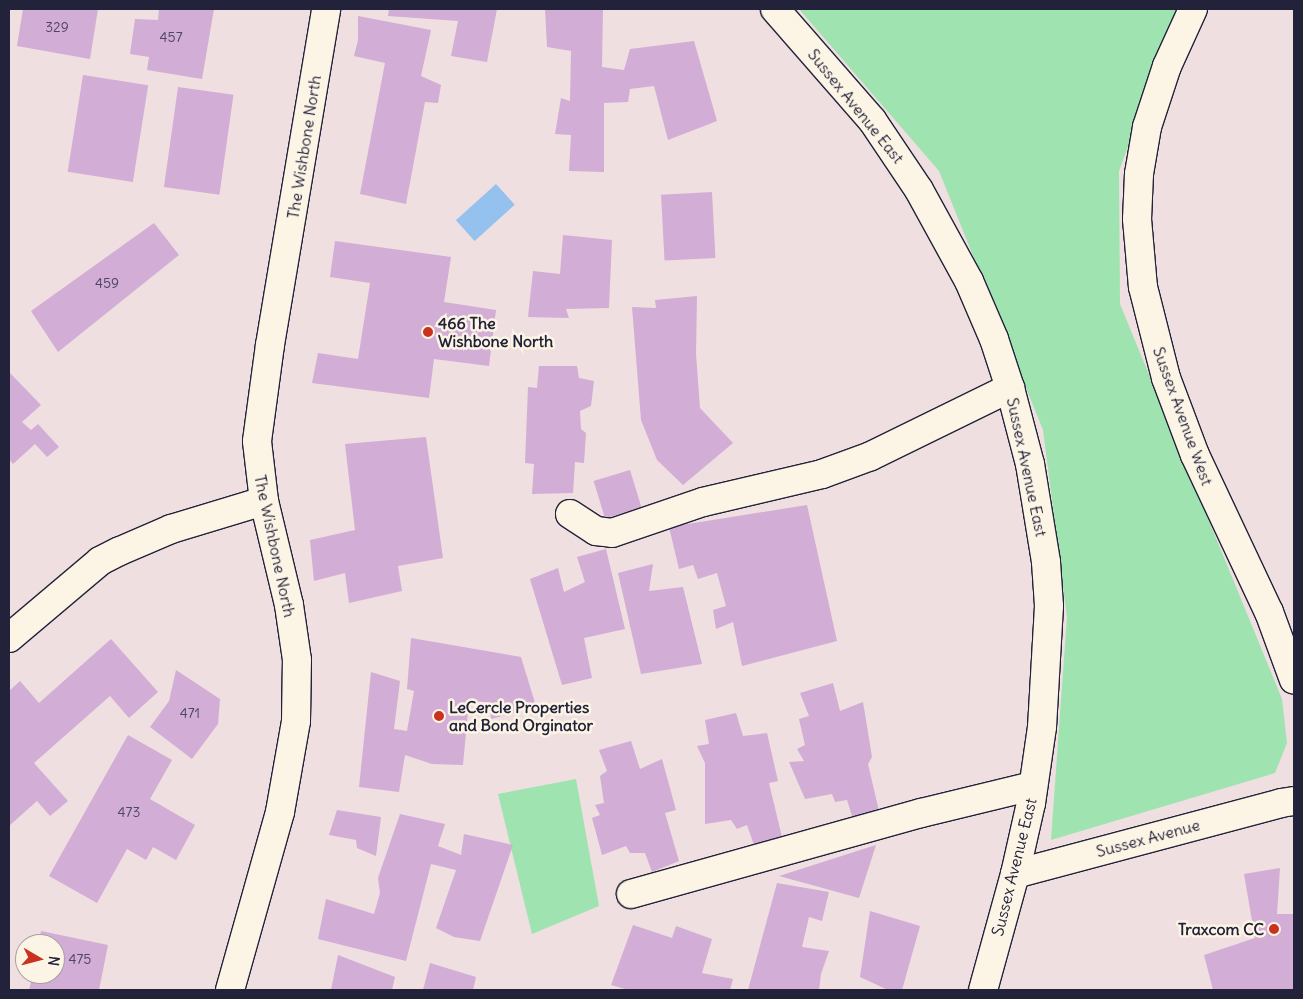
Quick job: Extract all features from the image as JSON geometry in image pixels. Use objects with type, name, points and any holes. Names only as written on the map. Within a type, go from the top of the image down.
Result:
[{"type":"street","name":"The Wishbone North","points":[[230,990],[280,812],[296,721],[297,660],[293,630],[264,501],[257,452],[260,415],[326,9]]},
{"type":"street","name":"Sussex Avenue East","points":[[775,9],[872,120],[905,166],[969,281],[994,339],[1010,388],[1030,464],[1038,507],[1048,597],[1049,629],[1042,727],[1033,786],[1015,874],[983,990]]},
{"type":"street","name":"Sussex Avenue West","points":[[1193,9],[1168,66],[1147,127],[1139,174],[1137,219],[1143,287],[1166,378],[1195,455],[1269,612]]},
{"type":"street","points":[[570,514],[596,532],[612,533],[703,502],[822,474],[871,456],[1010,388]]},
{"type":"street","points":[[9,638],[100,561],[171,529],[264,501]]},
{"type":"street","points":[[1269,612],[1294,650]]},
{"type":"street","points":[[1269,612],[1294,680]]},
{"type":"street","points":[[631,894],[922,813],[1033,786]]},
{"type":"street","name":"Sussex Avenue","points":[[1015,874],[1290,799]]},
{"type":"green space","points":[[799,9],[1178,9],[1119,171],[1120,304],[1282,699],[1287,743],[1275,773],[1051,840],[1067,617],[1043,430],[939,171]]},
{"type":"green space","points":[[576,779],[599,906],[532,934],[498,794]]},
{"type":"water","points":[[496,184],[515,205],[475,241],[456,220]]},
{"type":"building","points":[[23,9],[98,9],[90,59],[17,46]]},
{"type":"building","points":[[159,9],[214,9],[202,79],[147,70],[149,57],[130,54],[135,19],[158,20]]},
{"type":"building","points":[[389,9],[497,9],[487,62],[451,56],[458,21],[388,16]]},
{"type":"building","points":[[545,9],[603,9],[602,67],[624,70],[630,49],[694,41],[717,121],[668,140],[654,86],[630,89],[628,102],[604,103],[604,172],[569,171],[571,135],[555,134],[561,98],[570,101],[571,51],[547,47]]},
{"type":"building","points":[[358,16],[431,30],[421,76],[441,85],[438,103],[425,102],[406,204],[360,194],[385,63],[354,56],[358,40]]},
{"type":"building","points":[[83,75],[148,85],[133,182],[68,172]]},
{"type":"building","points":[[178,87],[233,95],[219,195],[164,187]]},
{"type":"building","points":[[712,192],[715,258],[665,261],[661,195]]},
{"type":"building","points":[[154,223],[179,255],[58,352],[31,311]]},
{"type":"building","points":[[563,235],[612,240],[609,308],[566,309],[569,318],[528,317],[533,271],[560,274]]},
{"type":"building","name":"466 The Wishbone North","points":[[335,241],[451,257],[444,302],[496,310],[489,366],[434,359],[429,398],[312,383],[318,353],[358,359],[370,283],[330,277]]},
{"type":"building","points":[[697,296],[696,354],[700,408],[733,443],[683,485],[657,460],[641,420],[632,307],[656,308],[655,300]]},
{"type":"building","points":[[539,366],[577,366],[579,378],[594,381],[591,406],[580,411],[581,429],[586,433],[584,463],[575,462],[573,493],[532,494],[534,464],[525,463],[528,387],[537,388]]},
{"type":"building","points":[[9,372],[41,405],[22,422],[31,430],[38,424],[59,447],[47,457],[35,444],[13,464],[9,459]]},
{"type":"building","points":[[426,437],[443,558],[398,566],[402,591],[349,603],[345,573],[314,581],[310,540],[355,530],[345,444]]},
{"type":"building","points":[[630,470],[641,507],[605,518],[594,481]]},
{"type":"building","points":[[807,505],[837,641],[742,666],[733,622],[716,629],[713,610],[726,606],[717,573],[698,579],[693,565],[679,569],[669,527]]},
{"type":"building","points":[[606,549],[625,629],[584,638],[592,678],[562,685],[530,579],[558,568],[564,592],[585,582],[577,557]]},
{"type":"building","points":[[653,564],[649,591],[683,587],[702,664],[641,674],[618,573]]},
{"type":"building","name":"LeCercle Properties and Bond Orginator","points":[[411,638],[521,657],[535,703],[514,713],[491,719],[490,703],[469,700],[463,765],[432,764],[405,755],[399,792],[359,787],[371,672],[400,681],[394,729],[407,731],[414,691],[407,689]]},
{"type":"building","points":[[111,639],[158,692],[129,718],[110,696],[34,763],[68,801],[50,816],[37,801],[9,826],[9,691],[20,681],[39,703]]},
{"type":"building","points":[[176,670],[220,699],[218,724],[192,759],[150,727],[169,701]]},
{"type":"building","points":[[833,683],[840,711],[863,702],[872,757],[868,764],[879,811],[853,819],[847,800],[835,802],[832,794],[805,799],[789,762],[804,761],[797,749],[805,745],[799,719],[809,716],[800,693]]},
{"type":"building","points":[[736,713],[743,736],[767,733],[778,781],[769,783],[782,837],[754,845],[747,825],[737,829],[731,820],[705,824],[705,763],[697,746],[709,744],[705,720]]},
{"type":"building","points":[[128,735],[172,760],[150,799],[195,825],[176,860],[153,847],[146,860],[127,849],[97,903],[49,876]]},
{"type":"building","points":[[631,741],[640,769],[662,759],[676,810],[665,813],[679,861],[652,872],[645,853],[630,853],[626,846],[602,855],[592,818],[600,815],[595,805],[604,803],[600,776],[607,771],[599,750]]},
{"type":"building","points":[[337,810],[381,817],[376,856],[357,848],[356,840],[329,835]]},
{"type":"building","points":[[400,814],[445,824],[438,846],[461,855],[464,834],[513,845],[480,941],[454,937],[436,928],[456,870],[431,864],[406,961],[318,939],[326,899],[374,914],[380,893],[378,878]]},
{"type":"building","points":[[876,845],[859,898],[779,876]]},
{"type":"building","name":"Traxcom CC","points":[[1280,868],[1277,914],[1293,914],[1294,990],[1213,990],[1204,955],[1255,938],[1244,874]]},
{"type":"building","points":[[777,883],[829,892],[822,921],[809,917],[802,947],[829,951],[821,974],[819,990],[748,990]]},
{"type":"building","points":[[870,911],[920,926],[902,990],[888,990],[860,977]]},
{"type":"building","points":[[633,925],[672,938],[676,926],[712,939],[702,973],[733,979],[730,990],[629,990],[611,985]]},
{"type":"building","points":[[41,931],[55,934],[41,934]]},
{"type":"building","points":[[65,936],[108,945],[99,990],[29,990],[30,984],[65,984]]},
{"type":"building","points":[[338,955],[395,977],[392,990],[331,990]]},
{"type":"building","points":[[430,963],[476,977],[473,990],[423,990]]},
{"type":"place","name":"466 The Wishbone North","points":[[428,332]]},
{"type":"place","name":"LeCercle Properties and Bond Orginator","points":[[439,716]]},
{"type":"place","name":"Traxcom CC","points":[[1274,929]]}]
